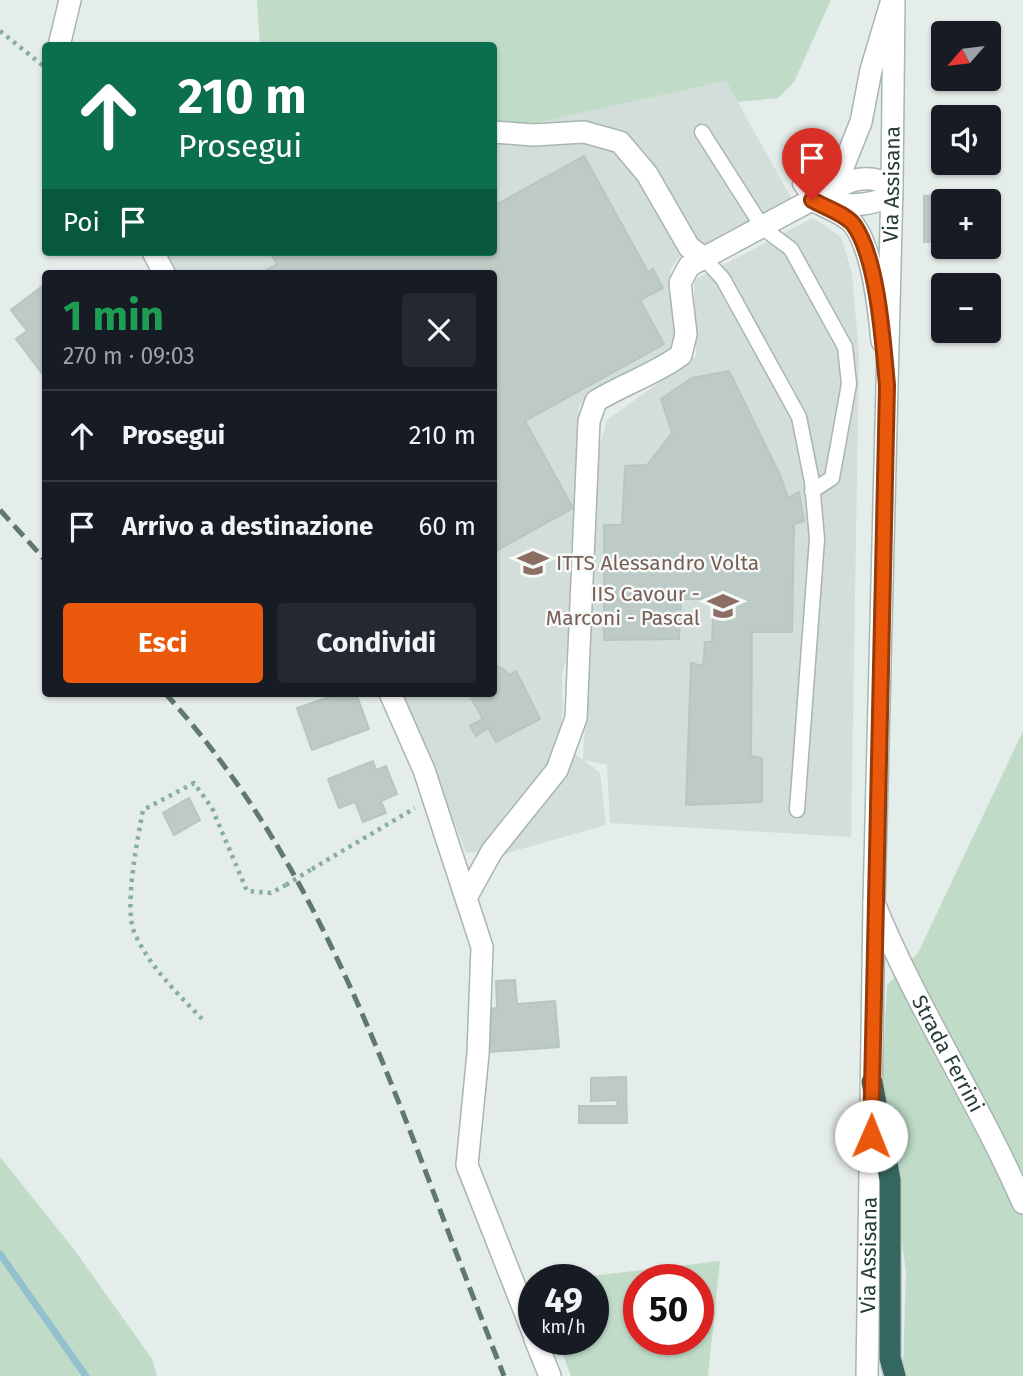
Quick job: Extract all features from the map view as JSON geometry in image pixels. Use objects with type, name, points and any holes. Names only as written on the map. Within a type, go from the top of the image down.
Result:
[{"type":"highway","points":[[872,1082],[890,1180],[890,1357],[895,1376]]},
{"type":"street","points":[[60,42],[70,0]]},
{"type":"street","points":[[467,896],[492,852],[557,770],[576,718],[589,421],[596,401],[617,388],[660,371],[681,355],[686,334],[680,283],[689,266],[763,228],[806,192],[843,167],[861,122],[871,70],[893,0]]},
{"type":"street","name":"Via Assisana","points":[[867,1376],[874,903],[892,191],[893,0]]},
{"type":"street","points":[[497,132],[533,135],[584,132],[620,142],[647,174],[689,247],[704,258]]},
{"type":"street","points":[[806,192],[852,179],[882,180],[892,191]]},
{"type":"street","points":[[806,192],[853,224],[865,250],[881,325],[887,385]]},
{"type":"street","points":[[392,697],[433,797],[482,947],[478,1054],[467,1166],[518,1296]]},
{"type":"street","name":"Strada Ferrini","points":[[874,903],[900,967],[974,1103],[1023,1203]]},
{"type":"street","points":[[541,1355],[550,1376]]},
{"type":"lane","points":[[702,132],[763,228],[791,248],[845,347],[849,384],[832,478],[812,491]]},
{"type":"lane","points":[[704,258],[723,279],[799,417],[812,491],[817,539],[797,810]]},
{"type":"path","points":[[0,31],[42,64]]},
{"type":"path","points":[[202,1019],[157,971],[133,931],[132,869],[143,810],[194,783],[212,808],[247,891],[271,893],[433,797]]},
{"type":"shaded area","points":[[726,81],[793,201],[723,238],[680,256],[670,270],[675,339],[671,353],[588,396],[579,405],[567,658],[562,674],[563,710],[558,742],[583,760],[598,452],[607,420],[696,356],[694,280],[813,218],[841,237],[852,273],[859,356],[851,837],[610,823],[607,765],[584,760],[600,773],[606,825],[504,854],[466,852],[405,697],[497,697],[497,270],[175,270],[167,256],[497,256],[497,131]]},
{"type":"green space","points":[[257,0],[831,0],[794,82],[778,98],[738,102],[726,81],[497,131],[497,42],[260,42]]},
{"type":"green space","points":[[1023,731],[1023,1376],[905,1376],[906,1273],[882,1084],[887,985],[918,953]]},
{"type":"green space","points":[[0,1157],[73,1248],[152,1359],[157,1376],[0,1376]]},
{"type":"green space","points":[[720,1261],[714,1318],[714,1264],[694,1264]]},
{"type":"green space","points":[[623,1272],[623,1355],[710,1355],[708,1376],[571,1376],[563,1355],[609,1355],[609,1274]]},
{"type":"building","points":[[584,156],[648,272],[653,269],[663,288],[640,300],[664,344],[525,421],[573,508],[497,550],[497,270],[266,270],[277,264],[272,256],[497,256],[497,204]]},
{"type":"building","points":[[931,195],[931,242],[924,242],[924,196]]},
{"type":"building","points":[[42,286],[42,373],[16,339],[27,331],[11,310]]},
{"type":"building","points":[[729,371],[780,475],[788,498],[799,492],[804,521],[794,524],[792,632],[752,632],[751,756],[762,758],[762,802],[686,805],[691,663],[703,666],[705,642],[712,642],[714,599],[681,599],[679,639],[604,640],[604,525],[622,525],[625,466],[647,465],[672,433],[661,399],[692,378]]},
{"type":"building","points":[[497,666],[509,675],[516,671],[540,719],[496,742],[488,728],[476,736],[470,726],[483,719],[471,697],[497,697]]},
{"type":"building","points":[[329,697],[357,697],[369,729],[312,750],[297,708]]},
{"type":"building","points":[[373,761],[376,770],[386,766],[397,794],[381,801],[386,813],[363,822],[355,802],[339,808],[328,779]]},
{"type":"building","points":[[189,798],[200,820],[174,835],[163,813]]},
{"type":"building","points":[[515,980],[517,1004],[555,1001],[559,1047],[490,1052],[487,1009],[497,1008],[496,981]]},
{"type":"building","points":[[626,1077],[627,1123],[579,1123],[579,1106],[617,1106],[618,1100],[591,1101],[591,1078]]},
{"type":"waterway","points":[[0,1254],[86,1376]]},
{"type":"railway","points":[[0,510],[42,557]]},
{"type":"railway","points":[[168,697],[211,748],[252,805],[321,925],[378,1052],[504,1376]]},
{"type":"place","name":"ITTS Alessandro Volta","points":[[533,563]]},
{"type":"place","name":"IIS Cavour - Marconi - Pascal","points":[[723,606]]},
{"type":"route","points":[[812,200],[853,224],[865,250],[881,325],[887,385],[871,1136]]}]
